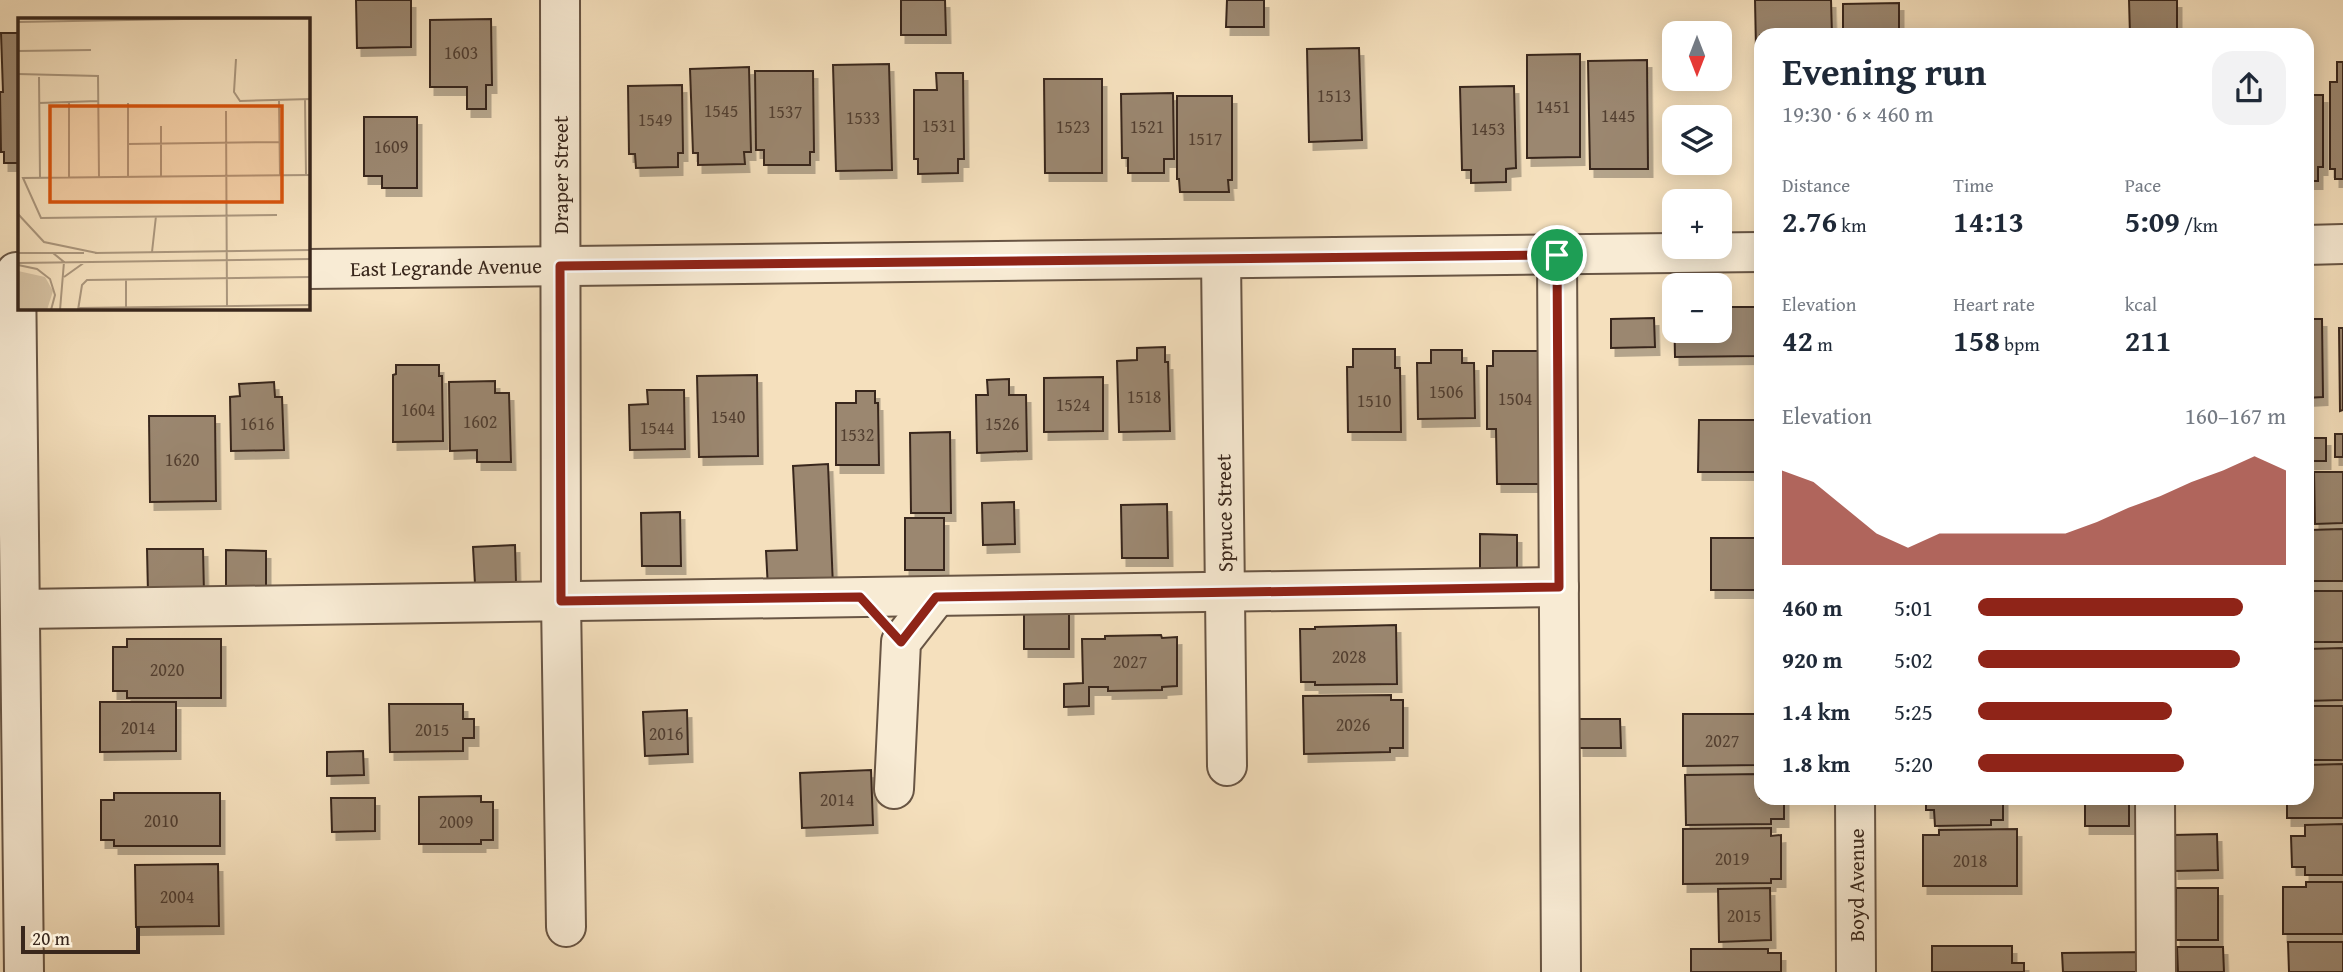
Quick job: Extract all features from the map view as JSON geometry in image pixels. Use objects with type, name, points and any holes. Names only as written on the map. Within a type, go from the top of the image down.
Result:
[{"type":"street","name":"Draper Street","points":[[560,0],[561,601],[566,927]]},
{"type":"street","points":[[2314,244],[2343,244]]},
{"type":"street","name":"East Legrande Avenue","points":[[310,269],[1754,252]]},
{"type":"street","points":[[1557,255],[1561,972]]},
{"type":"street","name":"Spruce Street","points":[[1221,259],[1227,766]]},
{"type":"street","points":[[12,272],[20,609],[24,972]]},
{"type":"street","points":[[20,609],[1559,587]]},
{"type":"street","points":[[860,597],[901,642]]},
{"type":"street","points":[[894,789],[901,642],[936,597]]},
{"type":"street","name":"Boyd Avenue","points":[[1855,805],[1856,972]]},
{"type":"street","points":[[2155,805],[2156,972]]},
{"type":"building","points":[[356,0],[411,0],[411,47],[357,48]]},
{"type":"building","points":[[901,0],[945,0],[946,35],[901,35]]},
{"type":"building","points":[[1227,0],[1264,0],[1264,27],[1226,27]]},
{"type":"building","points":[[1755,0],[1831,0],[1832,28],[1756,28]]},
{"type":"building","points":[[2129,0],[2177,0],[2177,28],[2130,28]]},
{"type":"building","points":[[1899,3],[1899,28],[1843,28],[1843,4]]},
{"type":"building","points":[[491,19],[492,85],[486,85],[486,109],[467,109],[467,87],[430,87],[430,20]]},
{"type":"building","points":[[1,33],[18,33],[18,163],[4,163],[4,152],[1,152],[0,92],[3,92]]},
{"type":"building","points":[[1359,48],[1362,140],[1309,142],[1307,49]]},
{"type":"building","points":[[1580,54],[1580,157],[1527,158],[1527,55]]},
{"type":"building","points":[[1647,60],[1648,169],[1590,169],[1588,61]]},
{"type":"building","points":[[2337,62],[2343,62],[2343,179],[2335,179],[2335,169],[2330,169],[2330,82],[2337,82]]},
{"type":"building","points":[[889,64],[892,170],[836,171],[833,65]]},
{"type":"building","points":[[749,67],[751,152],[744,152],[745,164],[698,165],[698,153],[693,153],[690,69]]},
{"type":"building","points":[[755,71],[813,71],[814,152],[810,152],[810,165],[764,165],[764,150],[756,150]]},
{"type":"building","points":[[936,73],[963,73],[964,159],[958,159],[958,173],[918,174],[918,159],[914,159],[914,90],[937,90]]},
{"type":"building","points":[[1044,79],[1102,79],[1102,173],[1045,173]]},
{"type":"building","points":[[682,85],[683,153],[678,153],[678,167],[636,168],[635,154],[629,154],[628,86]]},
{"type":"building","points":[[1514,86],[1516,168],[1506,169],[1506,182],[1471,183],[1471,170],[1462,170],[1460,87]]},
{"type":"building","points":[[1173,93],[1174,159],[1164,159],[1164,173],[1128,173],[1128,158],[1122,158],[1121,94]]},
{"type":"building","points":[[2314,95],[2323,95],[2323,167],[2318,167],[2318,181],[2314,181]]},
{"type":"building","points":[[1177,96],[1232,96],[1232,180],[1228,180],[1229,192],[1180,192],[1177,179]]},
{"type":"building","points":[[364,117],[417,117],[417,188],[382,188],[382,176],[364,176]]},
{"type":"building","points":[[1732,307],[1754,307],[1754,356],[1675,357],[1675,343],[1732,343]]},
{"type":"building","points":[[1654,318],[1655,347],[1611,348],[1611,319]]},
{"type":"building","points":[[2314,319],[2322,319],[2323,397],[2314,398]]},
{"type":"building","points":[[2339,328],[2343,328],[2343,410],[2340,411]]},
{"type":"building","points":[[1165,347],[1165,362],[1168,362],[1170,431],[1119,432],[1117,361],[1137,360],[1137,348]]},
{"type":"building","points":[[1353,349],[1395,349],[1395,368],[1400,368],[1401,432],[1348,432],[1347,367],[1353,367]]},
{"type":"building","points":[[1431,350],[1462,350],[1462,363],[1474,363],[1475,418],[1418,419],[1417,363],[1431,363]]},
{"type":"building","points":[[1493,351],[1540,351],[1543,484],[1497,484],[1496,429],[1487,429],[1487,366],[1493,366]]},
{"type":"building","points":[[396,365],[439,365],[439,376],[442,376],[443,441],[393,442],[393,375],[396,374]]},
{"type":"building","points":[[757,375],[758,456],[699,457],[697,376]]},
{"type":"building","points":[[1103,377],[1103,431],[1044,432],[1044,378]]},
{"type":"building","points":[[1009,379],[1009,395],[1026,395],[1027,451],[977,453],[976,395],[988,395],[987,380]]},
{"type":"building","points":[[495,381],[495,393],[509,393],[511,462],[477,462],[477,450],[450,451],[449,382]]},
{"type":"building","points":[[274,382],[275,397],[282,397],[284,450],[231,451],[230,397],[240,396],[239,384]]},
{"type":"building","points":[[647,390],[684,390],[685,449],[630,450],[629,405],[648,404]]},
{"type":"building","points":[[856,391],[875,391],[875,403],[878,403],[879,465],[836,465],[836,403],[856,403]]},
{"type":"building","points":[[149,416],[215,416],[216,501],[150,502]]},
{"type":"building","points":[[1699,420],[1754,420],[1754,472],[1698,472]]},
{"type":"building","points":[[950,432],[951,513],[911,513],[910,433]]},
{"type":"building","points":[[2335,434],[2343,434],[2343,457],[2335,457]]},
{"type":"building","points":[[2314,438],[2326,438],[2326,461],[2314,461]]},
{"type":"building","points":[[828,464],[833,587],[768,589],[766,551],[797,550],[793,466]]},
{"type":"building","points":[[2314,472],[2343,472],[2343,523],[2315,524]]},
{"type":"building","points":[[1014,502],[1015,544],[983,545],[982,503]]},
{"type":"building","points":[[1167,504],[1168,558],[1122,558],[1121,505]]},
{"type":"building","points":[[680,512],[681,566],[642,566],[641,513]]},
{"type":"building","points":[[905,518],[944,518],[944,570],[905,570]]},
{"type":"building","points":[[2343,529],[2343,581],[2314,581],[2314,530]]},
{"type":"building","points":[[1480,534],[1517,535],[1517,572],[1480,572]]},
{"type":"building","points":[[1711,538],[1754,538],[1754,590],[1711,590]]},
{"type":"building","points":[[515,545],[516,583],[475,584],[473,547]]},
{"type":"building","points":[[147,549],[203,549],[204,593],[148,593]]},
{"type":"building","points":[[226,550],[266,551],[266,589],[226,589]]},
{"type":"building","points":[[2314,591],[2343,591],[2343,642],[2314,642]]},
{"type":"building","points":[[1024,608],[1069,608],[1069,649],[1024,649]]},
{"type":"building","points":[[1396,625],[1397,684],[1315,685],[1315,682],[1301,682],[1300,629]]},
{"type":"building","points":[[1161,635],[1162,638],[1177,637],[1177,686],[1162,687],[1162,690],[1108,691],[1108,687],[1089,687],[1089,706],[1064,707],[1064,684],[1083,683],[1082,639]]},
{"type":"building","points":[[127,639],[221,639],[221,698],[127,698],[127,691],[113,691],[113,647],[127,647]]},
{"type":"building","points":[[2343,648],[2343,700],[2314,701],[2314,649]]},
{"type":"building","points":[[1391,695],[1391,700],[1403,700],[1403,748],[1390,748],[1390,752],[1304,754],[1303,696]]},
{"type":"building","points":[[100,702],[176,702],[176,751],[100,752]]},
{"type":"building","points":[[389,704],[463,704],[463,719],[474,719],[474,738],[463,738],[463,751],[390,752]]},
{"type":"building","points":[[2314,706],[2343,706],[2343,760],[2314,760]]},
{"type":"building","points":[[687,710],[688,754],[645,756],[643,712]]},
{"type":"building","points":[[1683,714],[1754,714],[1754,765],[1683,766]]},
{"type":"building","points":[[1578,719],[1620,719],[1621,748],[1579,748]]},
{"type":"building","points":[[363,751],[364,775],[327,776],[327,752]]},
{"type":"building","points":[[2343,764],[2343,818],[2287,818],[2287,805],[2314,805],[2314,765]]},
{"type":"building","points":[[871,770],[873,825],[802,828],[800,773]]},
{"type":"building","points":[[1754,774],[1754,805],[1784,805],[1784,819],[1771,819],[1771,824],[1686,825],[1685,775]]},
{"type":"building","points":[[114,793],[220,793],[220,846],[114,846],[114,840],[101,840],[101,800],[114,800]]},
{"type":"building","points":[[481,796],[481,802],[493,802],[493,840],[481,840],[481,844],[419,844],[419,797]]},
{"type":"building","points":[[331,798],[375,798],[375,831],[332,832]]},
{"type":"building","points":[[1926,805],[2003,805],[2003,820],[1991,820],[1991,825],[1935,826],[1934,810],[1926,810]]},
{"type":"building","points":[[2085,805],[2129,805],[2129,826],[2085,826]]},
{"type":"building","points":[[2343,824],[2343,875],[2305,875],[2305,867],[2292,867],[2291,836],[2305,836],[2305,825]]},
{"type":"building","points":[[1771,828],[1771,836],[1781,835],[1781,879],[1771,879],[1771,883],[1683,884],[1683,829]]},
{"type":"building","points":[[2017,829],[2017,886],[1923,886],[1923,835],[1939,835],[1939,830]]},
{"type":"building","points":[[2217,834],[2218,870],[2174,871],[2173,835]]},
{"type":"building","points":[[218,864],[219,926],[136,927],[135,865]]},
{"type":"building","points":[[2306,882],[2343,882],[2343,934],[2283,934],[2283,887],[2306,887]]},
{"type":"building","points":[[1770,888],[1771,940],[1719,942],[1718,889]]},
{"type":"building","points":[[2176,888],[2218,888],[2218,940],[2176,940]]},
{"type":"building","points":[[2288,942],[2343,942],[2343,972],[2289,972]]},
{"type":"building","points":[[1932,946],[2012,946],[2012,963],[2024,963],[2024,972],[1932,972]]},
{"type":"building","points":[[2177,947],[2223,947],[2224,972],[2178,972]]},
{"type":"building","points":[[1691,949],[1768,949],[1768,953],[1781,953],[1781,972],[1691,972]]},
{"type":"building","points":[[2148,952],[2149,972],[2063,972],[2062,953]]},
{"type":"route","points":[[1557,255],[1559,587],[936,597],[901,642],[860,597],[561,601],[560,266],[1557,255]]}]
